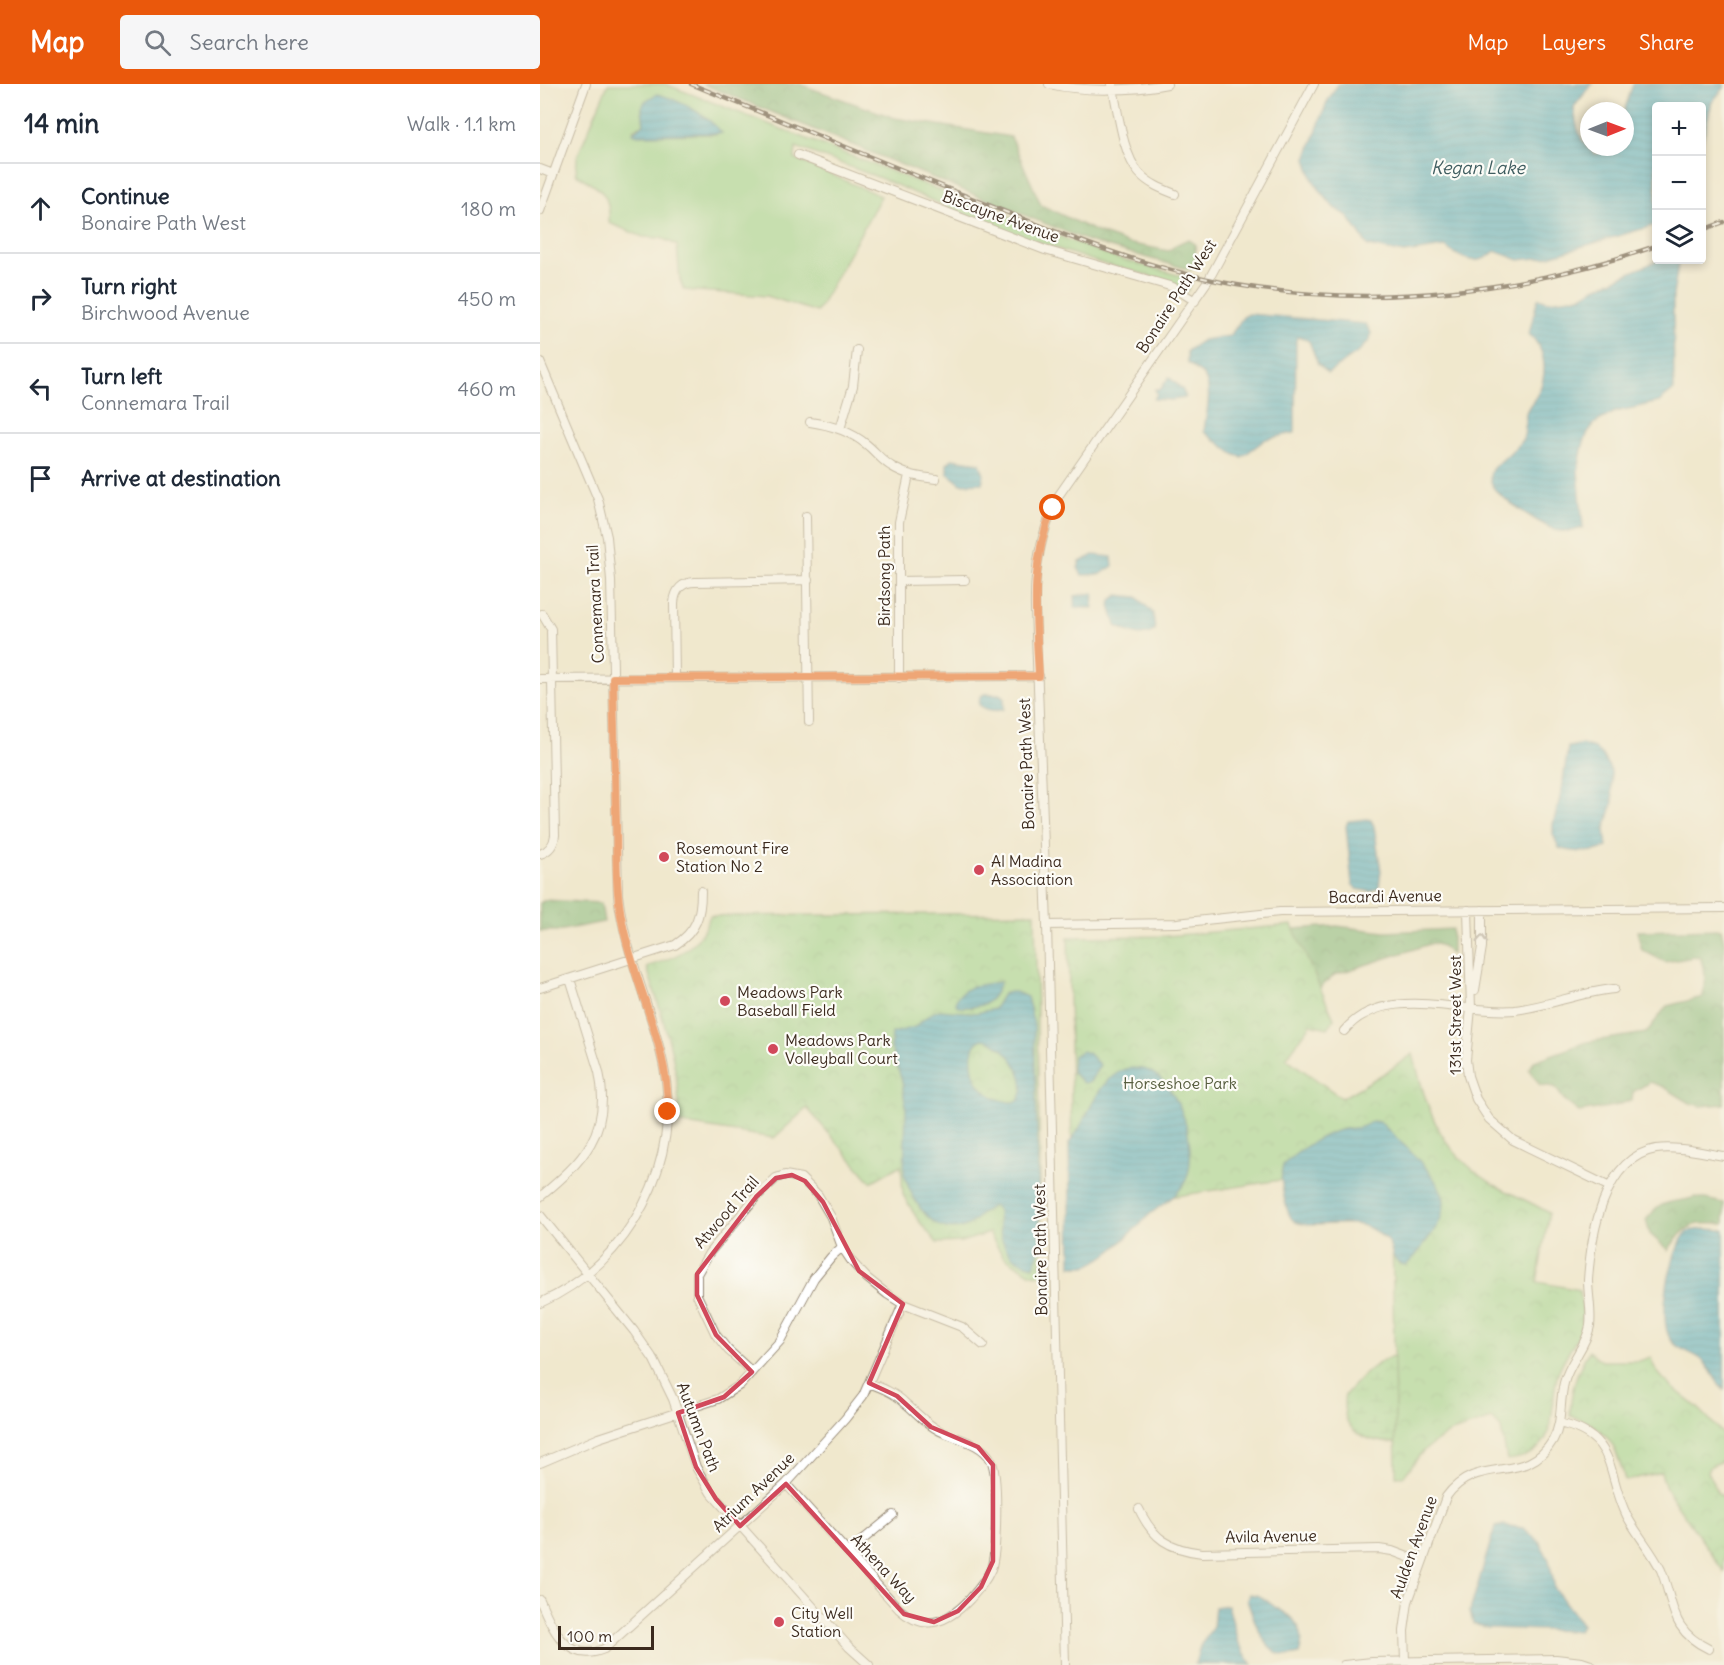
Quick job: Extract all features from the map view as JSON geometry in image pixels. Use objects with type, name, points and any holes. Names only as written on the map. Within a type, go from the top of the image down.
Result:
[{"type":"street","points":[[540,211],[586,84]]},
{"type":"street","points":[[1049,84],[1082,89],[1167,84]]},
{"type":"street","name":"Bonaire Path West","points":[[1065,1665],[1047,925],[1035,576],[1039,549],[1047,521],[1066,483],[1195,301],[1314,84]]},
{"type":"street","points":[[1113,86],[1127,149],[1135,167],[1152,184],[1175,194]]},
{"type":"street","name":"Biscayne Avenue","points":[[798,155],[1046,250],[1173,287],[1195,301]]},
{"type":"street","points":[[540,169],[553,174]]},
{"type":"street","points":[[840,429],[854,386],[857,351]]},
{"type":"street","name":"Connemara Trail","points":[[540,362],[592,484],[603,518],[610,557],[618,896],[625,936],[665,1070],[668,1102],[664,1145],[651,1189],[636,1219],[618,1244],[588,1274],[540,1303]]},
{"type":"street","points":[[810,422],[840,429],[867,445],[891,466],[909,475],[936,479]]},
{"type":"street","name":"Birdsong Path","points":[[899,678],[899,522],[909,475]]},
{"type":"street","points":[[806,516],[809,722]]},
{"type":"street","points":[[675,678],[674,603],[676,592],[682,585],[695,582],[808,580]]},
{"type":"street","points":[[899,581],[965,580]]},
{"type":"street","points":[[540,854],[551,847],[555,835],[551,629],[542,614]]},
{"type":"street","points":[[540,679],[1039,676]]},
{"type":"street","points":[[540,988],[671,947],[683,940],[699,917],[701,891]]},
{"type":"street","name":"Bacardi Avenue","points":[[1047,925],[1177,923],[1280,912],[1724,908]]},
{"type":"street","name":"131st Street West","points":[[1468,910],[1471,1008],[1466,1052],[1468,1076],[1476,1099],[1489,1119],[1513,1140],[1610,1188]]},
{"type":"street","points":[[1471,1008],[1482,947],[1482,910]]},
{"type":"street","points":[[540,1197],[581,1160],[594,1136],[602,1105],[599,1072],[570,979]]},
{"type":"street","points":[[1344,1031],[1353,1021],[1376,1010],[1396,1005],[1427,1003],[1501,1010],[1524,1008],[1580,994],[1614,989]]},
{"type":"street","name":"Aulden Avenue","points":[[1405,1661],[1406,1611],[1443,1503],[1453,1488],[1474,1474],[1518,1467],[1534,1460],[1550,1444],[1559,1423],[1561,1396],[1567,1370],[1589,1330],[1588,1285],[1592,1246],[1596,1224],[1616,1176],[1627,1162],[1649,1151],[1667,1149],[1724,1156]]},
{"type":"street","name":"Atwood Trail","points":[[752,1372],[728,1350],[716,1335],[697,1295],[697,1274],[709,1253],[756,1197],[776,1178],[792,1175],[805,1180],[823,1202],[842,1246]]},
{"type":"street","name":"Autumn Path","points":[[540,1215],[634,1331],[654,1360],[678,1413],[703,1481],[716,1499],[849,1647],[869,1665]]},
{"type":"street","points":[[540,1463],[599,1438],[724,1397],[740,1385],[785,1335],[814,1278],[842,1246],[852,1262],[867,1278],[887,1294],[903,1304],[962,1327],[983,1345]]},
{"type":"street","name":"Atrium Avenue","points":[[540,1600],[556,1638],[564,1649],[584,1658],[599,1652],[786,1484],[851,1412],[869,1383],[903,1304]]},
{"type":"street","name":"Athena Way","points":[[786,1484],[904,1614],[911,1618],[928,1622],[943,1620],[958,1611],[981,1587],[991,1569],[995,1553],[994,1473],[993,1465],[987,1454],[978,1447],[932,1426],[897,1396],[869,1383]]},
{"type":"street","points":[[1559,1423],[1584,1432],[1603,1448],[1609,1459],[1617,1491],[1628,1518],[1659,1568],[1677,1621],[1697,1643],[1709,1649]]},
{"type":"street","name":"Avila Avenue","points":[[1139,1509],[1146,1524],[1157,1536],[1170,1545],[1189,1551],[1202,1553],[1380,1549],[1421,1562]]},
{"type":"street","points":[[848,1552],[893,1515]]},
{"type":"street","points":[[1344,1665],[1405,1661],[1557,1659],[1590,1665]]},
{"type":"highlighted area","points":[[792,1175],[805,1181],[823,1202],[859,1271],[903,1304],[869,1383],[897,1396],[931,1427],[978,1447],[993,1465],[993,1561],[981,1587],[958,1611],[934,1622],[904,1614],[786,1484],[740,1526],[716,1499],[696,1467],[678,1413],[724,1397],[752,1372],[716,1335],[697,1295],[697,1274],[756,1197],[776,1178]]},
{"type":"green space","points":[[608,84],[665,84],[1113,257],[1193,279],[1188,291],[1147,275],[1097,262],[998,229],[880,178],[796,147],[795,159],[881,196],[817,312],[767,296],[684,290],[680,280],[677,245],[661,238],[643,237],[609,223],[606,198],[598,188],[576,174],[577,157]],"holes":[[[642,108],[717,134],[638,135],[633,130],[644,124]]]},
{"type":"green space","points":[[703,84],[799,84],[895,118],[1011,137],[1041,205],[1097,232],[1127,243],[1169,251],[1188,239],[1195,244],[1196,258],[1191,270],[1088,241]]},
{"type":"green space","points":[[545,900],[601,903],[604,922],[558,931],[540,931],[540,903]]},
{"type":"green space","points":[[1035,913],[1042,1275],[1031,1274],[1003,1256],[989,1233],[961,1242],[937,1243],[918,1220],[903,1195],[901,1165],[871,1182],[807,1108],[774,1138],[679,1123],[674,1063],[647,968],[687,949],[700,936],[710,916]]},
{"type":"green space","name":"Horseshoe Park","points":[[1292,925],[1334,1019],[1328,1028],[1311,1024],[1286,1058],[1342,1098],[1413,1054],[1432,1115],[1450,1147],[1480,1175],[1549,1213],[1537,1282],[1580,1290],[1583,1311],[1580,1332],[1558,1373],[1552,1415],[1545,1440],[1537,1449],[1525,1456],[1507,1460],[1501,1428],[1492,1419],[1449,1433],[1423,1451],[1404,1476],[1396,1476],[1391,1163],[1073,1212],[1068,937],[1166,936]]},
{"type":"green space","points":[[1337,926],[1385,932],[1452,929],[1452,955],[1442,946],[1433,943],[1334,975],[1320,988],[1306,1010],[1294,929]]},
{"type":"green space","points":[[1721,929],[1724,942],[1724,1104],[1701,1106],[1690,1103],[1664,1087],[1650,1082],[1633,1092],[1632,1100],[1615,1106],[1579,1112],[1565,1101],[1555,1087],[1540,1085],[1529,1069],[1534,1061],[1587,1042],[1646,1033],[1667,1006],[1703,997],[1705,974],[1700,956],[1665,962],[1642,950],[1637,931]]},
{"type":"green space","points":[[1696,1197],[1724,1203],[1724,1224],[1691,1226],[1680,1234],[1668,1250],[1650,1234],[1646,1220],[1664,1204]]},
{"type":"green space","points":[[1589,1351],[1602,1361],[1639,1361],[1651,1357],[1657,1372],[1724,1435],[1724,1460],[1711,1466],[1708,1472],[1717,1492],[1724,1498],[1724,1572],[1666,1489],[1661,1472],[1625,1481],[1614,1448],[1608,1439],[1593,1425],[1570,1416],[1575,1382]]},
{"type":"green space","points":[[1399,1353],[1399,1443],[1366,1438],[1352,1429],[1348,1422],[1344,1407],[1345,1395],[1369,1370]]},
{"type":"water","name":"Kegan Lake","points":[[1338,84],[1592,84],[1574,107],[1580,134],[1580,156],[1634,156],[1634,102],[1627,102],[1633,84],[1724,84],[1724,88],[1712,102],[1706,127],[1706,102],[1652,102],[1652,226],[1546,257],[1519,260],[1495,251],[1482,259],[1470,260],[1445,247],[1404,253],[1368,246],[1345,214],[1334,208],[1322,193],[1313,180],[1306,159],[1327,102]]},
{"type":"water","points":[[657,94],[692,109],[709,120],[722,133],[638,135],[632,133],[644,124],[642,108],[645,101]]},
{"type":"water","points":[[1652,263],[1678,264],[1673,295],[1674,390],[1659,402],[1615,412],[1595,423],[1588,432],[1583,445],[1578,471],[1583,527],[1560,531],[1535,519],[1505,499],[1493,487],[1490,474],[1492,469],[1522,440],[1526,413],[1541,385],[1544,362],[1539,347],[1529,334],[1537,301],[1539,298],[1547,301],[1580,297]]},
{"type":"water","points":[[1249,314],[1366,324],[1371,333],[1370,340],[1357,353],[1328,373],[1318,364],[1309,341],[1299,336],[1296,339],[1295,433],[1266,439],[1242,457],[1235,455],[1204,432],[1208,398],[1207,384],[1204,376],[1187,362],[1187,351],[1203,340],[1230,336],[1243,317]]},
{"type":"water","points":[[1169,377],[1182,389],[1185,398],[1154,399],[1157,394],[1155,389],[1160,390]]},
{"type":"water","points":[[952,459],[980,463],[984,475],[982,483],[961,484],[947,473],[947,464]]},
{"type":"water","points":[[1093,555],[1112,557],[1113,566],[1101,574],[1082,575],[1078,568],[1080,562]]},
{"type":"water","points":[[1094,593],[1093,608],[1074,608],[1075,596]]},
{"type":"water","points":[[1118,595],[1137,597],[1153,613],[1155,630],[1140,635],[1116,626],[1110,606],[1111,600]]},
{"type":"water","points":[[984,694],[999,694],[1004,697],[1004,709],[991,710],[979,705],[980,697]]},
{"type":"water","points":[[1582,744],[1594,748],[1602,755],[1611,771],[1613,802],[1605,829],[1607,847],[1583,852],[1559,848],[1553,834],[1568,747]]},
{"type":"water","points":[[1371,820],[1374,826],[1381,871],[1379,887],[1371,892],[1357,889],[1352,884],[1346,826],[1348,821]]},
{"type":"water","points":[[1000,982],[994,996],[980,1006],[959,1007],[955,1003],[962,992],[967,989]]},
{"type":"water","points":[[1016,992],[1027,997],[1034,1025],[1040,1248],[1034,1266],[1016,1259],[1009,1253],[1001,1238],[998,1210],[994,1206],[968,1225],[956,1229],[945,1228],[935,1223],[919,1206],[904,1174],[906,1110],[902,1081],[891,1048],[892,1033],[915,1027],[930,1014],[939,1010],[976,1013],[994,1009],[1003,994]],"holes":[[[983,1039],[992,1042],[1008,1055],[1020,1074],[1022,1093],[1017,1102],[994,1097],[977,1081],[973,1070],[972,1051],[974,1046]]]},
{"type":"water","points":[[1082,1051],[1088,1053],[1100,1065],[1090,1082],[1083,1083],[1072,1072],[1073,1056]]},
{"type":"water","points":[[1129,1068],[1145,1069],[1159,1078],[1178,1103],[1188,1135],[1190,1151],[1186,1180],[1175,1195],[1149,1215],[1106,1255],[1089,1265],[1071,1266],[1069,1143],[1077,1133],[1100,1090],[1117,1073]]},
{"type":"water","points":[[1372,1121],[1380,1122],[1418,1159],[1442,1192],[1444,1202],[1441,1218],[1417,1254],[1406,1265],[1395,1260],[1387,1240],[1373,1230],[1352,1224],[1306,1225],[1298,1223],[1290,1217],[1285,1203],[1282,1181],[1283,1165],[1324,1136],[1340,1130],[1364,1126]]},
{"type":"water","points":[[1724,1230],[1724,1390],[1702,1360],[1678,1347],[1671,1340],[1665,1317],[1665,1301],[1676,1252],[1688,1231]]},
{"type":"water","points":[[1504,1525],[1523,1528],[1539,1541],[1549,1560],[1555,1589],[1582,1625],[1578,1631],[1488,1628],[1473,1624],[1470,1611],[1495,1527]]},
{"type":"water","points":[[1249,1594],[1263,1598],[1288,1615],[1298,1625],[1302,1638],[1299,1654],[1288,1656],[1278,1653],[1263,1639],[1247,1599]]},
{"type":"water","points":[[1228,1605],[1238,1642],[1252,1665],[1195,1664],[1200,1646],[1213,1627],[1215,1607]]},
{"type":"railway","points":[[691,84],[1093,246],[1164,268],[1237,285],[1343,296],[1449,292],[1554,275],[1652,247]]},
{"type":"railway","points":[[1706,229],[1724,222]]},
{"type":"place","name":"Rosemount Fire Station No 2","points":[[664,857]]},
{"type":"place","name":"Al Madina Association","points":[[979,870]]},
{"type":"place","name":"Meadows Park Baseball Field","points":[[725,1001]]},
{"type":"place","name":"Meadows Park Volleyball Court","points":[[773,1049]]},
{"type":"place","name":"City Well Station","points":[[779,1622]]},
{"type":"route","points":[[668,1112],[668,1092],[663,1060],[625,936],[618,896],[613,678],[1039,676],[1035,576],[1039,549],[1053,508]]}]
